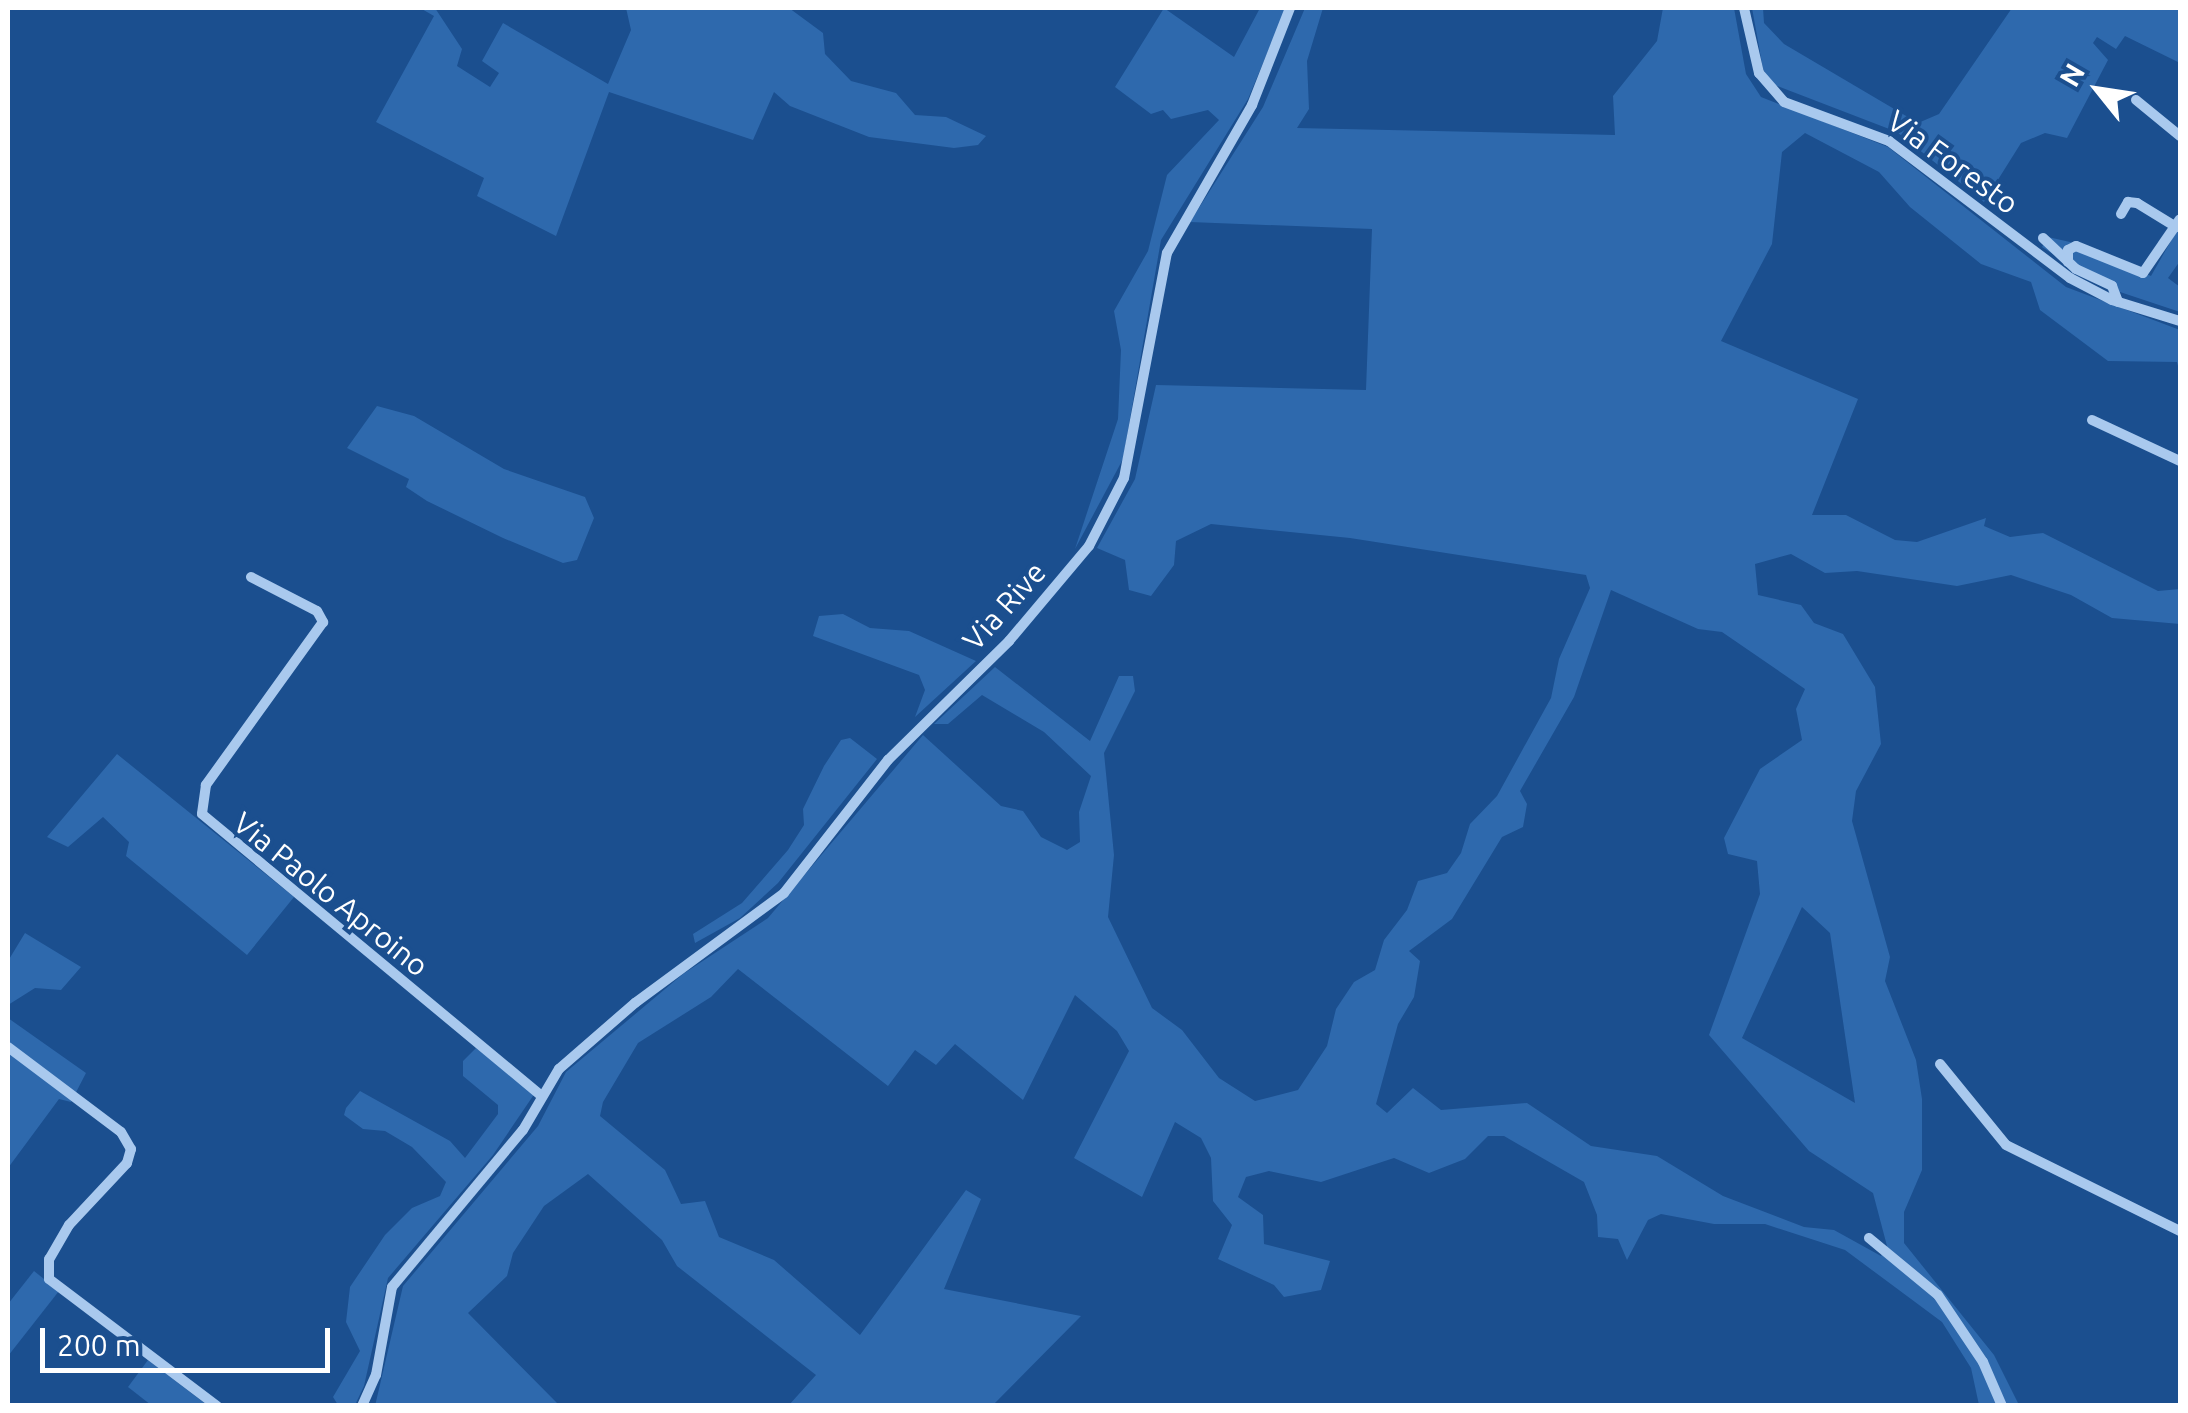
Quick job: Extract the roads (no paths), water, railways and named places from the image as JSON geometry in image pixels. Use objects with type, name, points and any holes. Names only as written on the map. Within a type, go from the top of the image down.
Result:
[{"type":"street","name":"Via Rive","points":[[362,1406],[376,1375],[392,1287],[515,1140],[559,1069],[613,1021],[784,893],[888,760],[1009,641],[1090,546],[1124,478],[1160,272],[1174,236],[1252,104],[1290,8]]},
{"type":"street","name":"Via Foresto","points":[[1744,8],[1759,73],[1774,95],[1889,141],[2048,262],[2118,302],[2180,321]]},
{"type":"street","points":[[2136,100],[2180,136]]},
{"type":"street","points":[[2068,262],[2068,250],[2076,246],[2143,273],[2178,223],[2137,203],[2128,202],[2121,214]]},
{"type":"street","points":[[2044,238],[2068,262],[2112,286],[2118,302]]},
{"type":"street","points":[[2092,420],[2180,461]]},
{"type":"street","name":"Via Paolo Aproino","points":[[251,577],[317,611],[322,622],[206,785],[202,814],[540,1097]]},
{"type":"street","points":[[8,1046],[121,1132],[131,1150],[127,1163],[69,1225],[49,1259],[49,1278],[217,1406]]},
{"type":"street","points":[[1940,1064],[2006,1145],[2180,1231]]},
{"type":"street","points":[[1868,1238],[1938,1295],[1983,1362],[2002,1406]]}]
